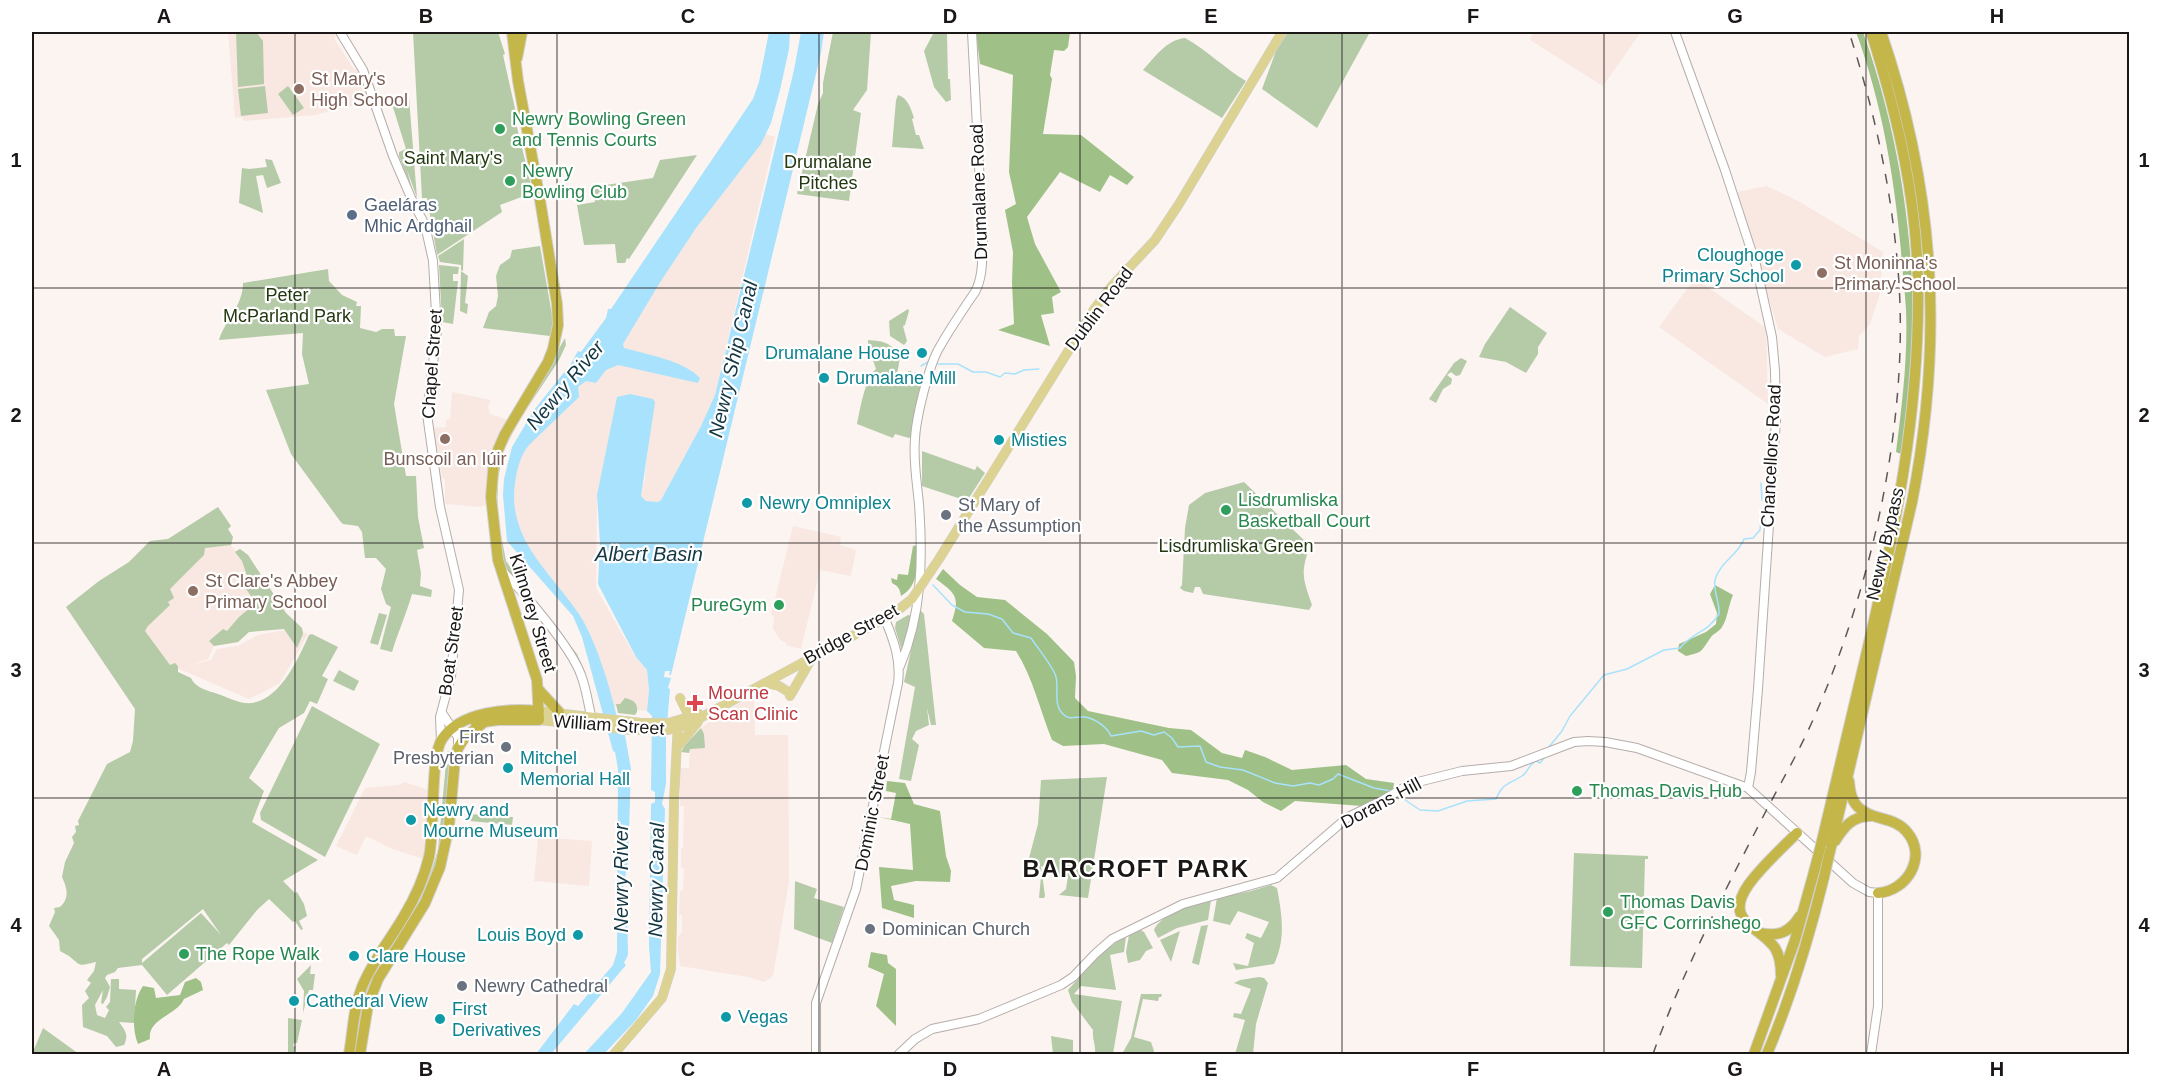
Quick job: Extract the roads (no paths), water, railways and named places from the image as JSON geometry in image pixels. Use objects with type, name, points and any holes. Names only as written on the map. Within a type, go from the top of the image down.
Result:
[{"type":"highway","name":"Kilmorey Street","points":[[512,32],[521,101],[544,220],[557,304],[558,326],[548,362],[505,434],[494,460],[491,497],[494,536],[501,570],[531,659],[538,692],[539,715]]},
{"type":"highway","points":[[516,67],[522,32]]},
{"type":"highway","name":"Newry Bypass","points":[[1827,848],[1896,519],[1915,378],[1918,292],[1914,220],[1900,132],[1871,32]]},
{"type":"highway","name":"Newry Bypass","points":[[1754,1054],[1819,874],[1848,775],[1921,456],[1930,365],[1930,269],[1918,171],[1900,93],[1881,32]]},
{"type":"highway","points":[[349,1054],[357,1001],[368,974],[405,916],[424,873],[432,837],[435,771],[446,737],[476,717],[506,711],[525,704],[538,692],[559,712]]},
{"type":"highway","points":[[506,711],[537,717],[539,715]]},
{"type":"highway","points":[[446,737],[470,725],[539,715]]},
{"type":"highway","points":[[360,1054],[368,1005],[378,979],[425,903],[440,867],[449,826],[458,750],[465,737],[483,723]]},
{"type":"highway","points":[[446,737],[447,746],[458,750]]},
{"type":"highway","points":[[1848,775],[1850,793],[1855,804],[1865,812],[1893,821],[1912,838],[1915,851],[1914,866],[1906,880],[1894,889],[1878,893]]},
{"type":"highway","points":[[1827,848],[1848,823],[1864,816],[1874,816]]},
{"type":"highway","points":[[1780,984],[1781,968],[1776,950],[1743,919],[1741,899],[1749,884],[1797,833]]},
{"type":"highway","name":"Newry Bypass","points":[[1767,1054],[1812,924],[1819,874]]},
{"type":"highway","points":[[1758,933],[1775,935],[1788,930],[1806,905]]},
{"type":"main road","name":"Dublin Road","points":[[920,590],[1095,308],[1112,286],[1155,240],[1175,210],[1282,32]]},
{"type":"main road","name":"Bridge Street","points":[[673,725],[716,709],[885,619],[905,605],[920,590]]},
{"type":"main road","points":[[766,683],[779,686],[790,694],[813,656]]},
{"type":"main road","points":[[614,1054],[662,998],[670,969],[676,759],[678,747],[695,718],[687,712],[680,698]]},
{"type":"main road","name":"William Street","points":[[539,715],[559,712],[591,716],[631,730],[673,725]]},
{"type":"main road","name":"William Street","points":[[539,715],[603,721]]},
{"type":"main road","points":[[673,725],[678,747]]},
{"type":"main road","points":[[673,725],[672,749],[676,759]]},
{"type":"street","name":"Chapel Street","points":[[340,32],[363,70],[393,156],[425,225],[433,261],[437,330],[427,414],[440,507],[451,551]]},
{"type":"street","name":"Drumalane Road","points":[[900,666],[907,650],[920,590],[921,548],[915,433],[937,352],[975,292],[981,275],[983,242],[972,32]]},
{"type":"street","name":"Chancellors Road","points":[[1675,32],[1725,170],[1756,265],[1772,337],[1776,420],[1757,699],[1748,788]]},
{"type":"street","name":"Boat Street","points":[[451,551],[458,580],[459,598],[451,676],[442,712],[446,737],[459,741],[458,750]]},
{"type":"street","points":[[501,570],[520,589],[571,656],[581,675],[591,716]]},
{"type":"street","name":"Dominic Street","points":[[816,1054],[816,1003],[856,889],[900,666],[885,619]]},
{"type":"street","name":"Dorans Hill","points":[[899,1054],[915,1039],[933,1029],[979,1019],[1061,985],[1074,977],[1112,939],[1183,904],[1277,878],[1348,817],[1410,784],[1462,771],[1511,766],[1574,742],[1588,741],[1622,745],[1657,754],[1748,788],[1853,883],[1878,893]]},
{"type":"street","points":[[1871,1054],[1878,1006],[1878,893]]},
{"type":"water","name":"Newry River","points":[[769,32],[790,32],[789,49],[771,123],[761,144],[696,228],[623,344],[624,348],[665,359],[684,367],[700,378],[698,383],[618,365],[606,370],[596,383],[586,381],[578,387],[579,397],[529,445],[521,458],[517,473],[514,503],[524,538],[579,614],[593,640],[610,689],[621,735],[625,735],[631,769],[628,861],[623,890],[627,909],[628,955],[624,963],[626,965],[551,1054],[536,1054],[574,1004],[578,1006],[613,965],[617,952],[618,769],[582,637],[573,616],[507,541],[504,479],[512,447],[534,410],[606,318],[608,309],[611,309],[753,99],[759,82]]},
{"type":"water","name":"Albert Basin","points":[[801,32],[824,32],[821,53],[671,675],[669,675],[670,671],[665,671],[664,677],[671,678],[668,688],[670,689],[666,736],[666,784],[662,804],[665,809],[660,974],[653,996],[636,1020],[604,1054],[584,1054],[622,1013],[651,972],[649,946],[651,804],[655,802],[655,792],[651,790],[652,716],[647,711],[649,690],[647,670],[636,657],[598,584],[600,543],[597,495],[617,397],[630,394],[653,399],[655,402],[641,496],[646,501],[658,502],[701,426],[715,395],[794,70]]},
{"type":"waterway","points":[[921,366],[928,362]]},
{"type":"waterway","points":[[938,364],[958,364],[973,372],[986,372],[1000,377],[1005,373],[1015,374],[1024,370],[1039,369]]},
{"type":"waterway","points":[[899,383],[915,373]]},
{"type":"waterway","points":[[1761,483],[1762,500]]},
{"type":"waterway","points":[[1549,747],[1570,716],[1604,675],[1627,669],[1664,650],[1680,648],[1714,621],[1719,614],[1715,584],[1717,574],[1744,539],[1753,538],[1760,530],[1762,509]]},
{"type":"waterway","points":[[933,585],[952,605],[965,612],[988,614],[1002,619],[1013,633],[1031,638],[1055,673],[1058,706],[1068,717],[1085,717],[1093,720],[1104,727],[1111,736],[1141,731],[1154,735],[1164,732],[1178,747],[1200,746],[1206,762],[1220,767],[1243,770],[1275,783],[1293,786],[1310,783],[1319,785],[1333,779],[1338,774],[1374,788],[1391,791]]},
{"type":"waterway","points":[[1398,795],[1420,810],[1438,811],[1467,801],[1496,799],[1504,786],[1522,776],[1533,763],[1536,761],[1540,763],[1545,757]]},
{"type":"railway","points":[[1653,1054],[1706,930],[1816,713],[1856,606],[1872,549],[1884,490],[1894,432],[1899,373],[1900,315],[1897,259],[1890,201],[1879,144],[1866,88],[1849,32]]},
{"type":"place","name":"St Mary's High School","points":[[299,89]]},
{"type":"place","name":"Newry Bowling Green and Tennis Courts","points":[[500,129]]},
{"type":"place","name":"Newry Bowling Club","points":[[510,181]]},
{"type":"place","name":"Gaeláras Mhic Ardghail","points":[[352,215]]},
{"type":"place","name":"Cloughoge Primary School","points":[[1796,265]]},
{"type":"place","name":"St Moninna's Primary School","points":[[1822,273]]},
{"type":"place","name":"Drumalane House","points":[[922,353]]},
{"type":"place","name":"Drumalane Mill","points":[[824,378]]},
{"type":"place","name":"Bunscoil an Iúir","points":[[445,439]]},
{"type":"place","name":"Misties","points":[[999,440]]},
{"type":"place","name":"Newry Omniplex","points":[[747,503]]},
{"type":"place","name":"Lisdrumliska Basketball Court","points":[[1226,510]]},
{"type":"place","name":"St Mary of the Assumption","points":[[946,515]]},
{"type":"place","name":"St Clare's Abbey Primary School","points":[[193,591]]},
{"type":"place","name":"PureGym","points":[[779,605]]},
{"type":"place","name":"Mourne Scan Clinic","points":[[695,703]]},
{"type":"place","name":"First Presbyterian","points":[[506,747]]},
{"type":"place","name":"Mitchel Memorial Hall","points":[[508,768]]},
{"type":"place","name":"Thomas Davis Hub","points":[[1577,791]]},
{"type":"place","name":"Newry and Mourne Museum","points":[[411,820]]},
{"type":"place","name":"Thomas Davis GFC Corrinshego","points":[[1608,912]]},
{"type":"place","name":"Dominican Church","points":[[870,929]]},
{"type":"place","name":"Louis Boyd","points":[[578,935]]},
{"type":"place","name":"The Rope Walk","points":[[184,954]]},
{"type":"place","name":"Clare House","points":[[354,956]]},
{"type":"place","name":"Newry Cathedral","points":[[462,986]]},
{"type":"place","name":"Cathedral View","points":[[294,1001]]},
{"type":"place","name":"Vegas","points":[[726,1017]]},
{"type":"place","name":"First Derivatives","points":[[440,1019]]},
{"type":"district","name":"BARCROFT PARK","points":[[1136,869]]},
{"type":"park label","name":"Saint Mary's","points":[[453,158]]},
{"type":"park label","name":"Drumalane Pitches","points":[[828,172]]},
{"type":"park label","name":"Peter McParland Park","points":[[287,305]]},
{"type":"park label","name":"Lisdrumliska Green","points":[[1236,546]]},
{"type":"water label","name":"Newry Ship Canal","points":[[733,359]]},
{"type":"water label","name":"Newry Canal","points":[[656,880]]}]
